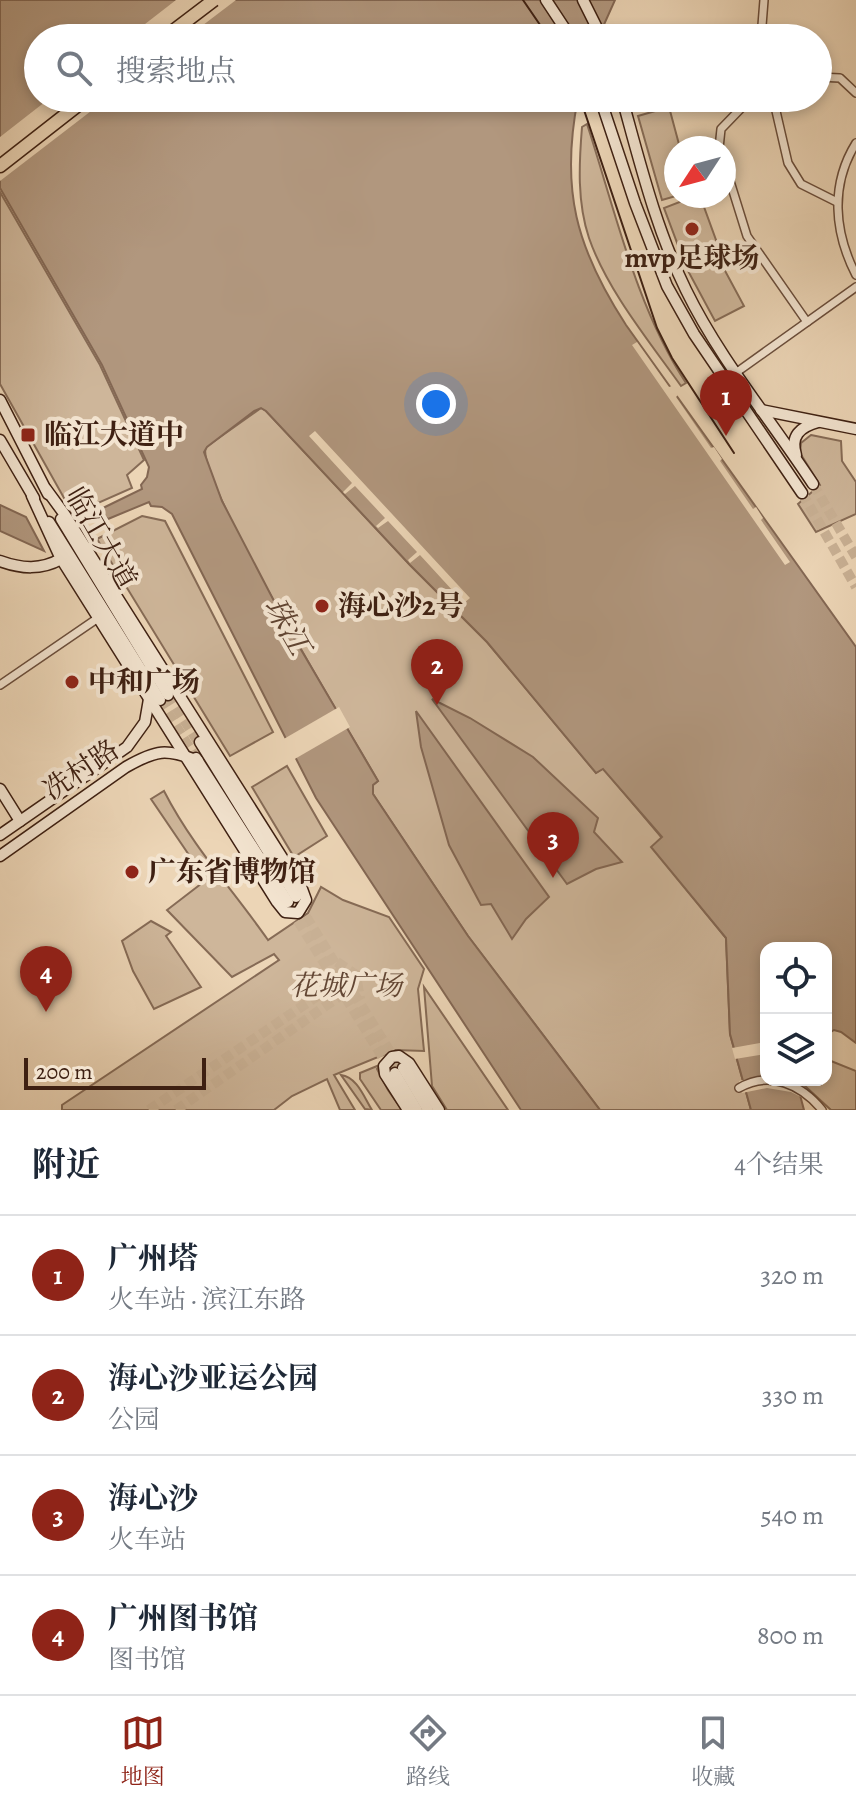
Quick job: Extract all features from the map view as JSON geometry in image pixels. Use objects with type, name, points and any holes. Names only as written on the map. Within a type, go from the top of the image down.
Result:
[{"type":"highway","points":[[171,24],[201,0]]},
{"type":"highway","points":[[182,24],[214,0]]},
{"type":"highway","points":[[0,157],[59,112]]},
{"type":"highway","points":[[0,166],[69,112]]},
{"type":"main road","points":[[546,0],[562,24]]},
{"type":"main road","points":[[583,0],[595,24]]},
{"type":"main road","points":[[606,112],[635,203],[667,286],[694,334],[802,493]]},
{"type":"main road","points":[[626,112],[659,226],[698,313],[813,484]]},
{"type":"main road","name":"临江大道","points":[[0,400],[84,560],[163,696]]},
{"type":"main road","points":[[743,405],[856,423]]},
{"type":"main road","points":[[761,406],[856,429]]},
{"type":"main road","points":[[798,462],[793,442],[796,436],[807,425],[820,421]]},
{"type":"main road","name":"临江大道","points":[[0,440],[32,496],[163,696]]},
{"type":"main road","points":[[32,496],[61,559],[98,618],[193,729],[292,900],[198,761],[163,720]]},
{"type":"main road","points":[[0,561],[38,568],[61,559]]},
{"type":"main road","points":[[163,696],[302,889],[305,904],[298,913],[289,914],[280,907],[163,720],[163,696]]},
{"type":"main road","name":"冼村路","points":[[0,835],[128,746],[163,696]]},
{"type":"main road","points":[[128,746],[139,750],[139,760]]},
{"type":"main road","name":"冼村路","points":[[0,856],[139,760],[165,752],[198,761]]},
{"type":"main road","points":[[0,789],[20,821]]},
{"type":"main road","points":[[408,1110],[385,1074],[384,1066],[392,1057],[403,1057],[409,1063],[439,1110]]},
{"type":"main road","points":[[417,1110],[399,1071],[428,1110]]},
{"type":"street","points":[[762,24],[764,0]]},
{"type":"street","points":[[832,78],[840,78],[856,93]]},
{"type":"street","points":[[720,136],[721,129],[737,112]]},
{"type":"street","points":[[776,112],[788,163],[801,184],[837,202]]},
{"type":"street","points":[[856,143],[840,180],[837,202],[837,223],[856,275]]},
{"type":"street","points":[[736,201],[747,236],[807,322]]},
{"type":"street","points":[[737,372],[856,287]]},
{"type":"street","points":[[0,685],[98,618]]},
{"type":"street","points":[[739,1088],[755,1081],[790,1084],[806,1092],[822,1110]]},
{"type":"green space","points":[[652,112],[670,112],[677,136],[664,136],[662,200],[638,116]]},
{"type":"green space","points":[[587,124],[640,290],[653,323],[686,383],[681,386],[606,277],[589,238],[582,211],[580,183],[582,127]]},
{"type":"green space","points":[[0,192],[100,365],[144,460],[127,475],[132,488],[73,514],[0,384]]},
{"type":"green space","name":"mvp足球场","points":[[664,208],[704,208],[720,251],[685,264]]},
{"type":"green space","name":"mvp足球场","points":[[716,254],[744,306],[715,321],[687,269]]},
{"type":"green space","points":[[261,408],[487,642],[596,773],[603,768],[662,838],[652,847],[726,938],[730,1034],[751,1110],[600,1110],[468,936],[373,794],[373,785],[378,781],[248,554],[209,468],[206,447]]},
{"type":"green space","points":[[811,435],[841,441],[842,461],[856,482],[856,514],[816,532],[798,504],[820,485],[800,453],[801,443]]},
{"type":"green space","points":[[142,516],[165,521],[273,732],[230,756],[97,539]]},
{"type":"green space","points":[[287,766],[327,836],[294,857],[252,787]]},
{"type":"green space","name":"花城广场","points":[[164,791],[200,849],[268,940],[308,913],[321,887],[343,900],[389,917],[424,969],[418,989],[424,1051],[395,1050],[334,1075],[355,1110],[340,1110],[327,1079],[292,1096],[274,1110],[62,1110],[62,1105],[279,960],[274,954],[232,977],[167,910],[206,880],[151,799]]},
{"type":"green space","points":[[151,921],[171,932],[166,936],[201,987],[154,1009],[133,971],[122,941]]},
{"type":"green space","points":[[424,987],[508,1110],[447,1110],[432,1086]]},
{"type":"green space","points":[[832,1061],[856,1071],[856,1110],[831,1110],[805,1086],[832,1086]]},
{"type":"green space","points":[[382,1064],[377,1069],[402,1110],[381,1110],[360,1079],[360,1073]]},
{"type":"green space","points":[[341,1075],[356,1084],[372,1110],[365,1109]]},
{"type":"water","name":"珠江","points":[[0,0],[615,0],[604,24],[24,24],[24,112],[576,112],[571,161],[576,217],[595,270],[609,297],[856,647],[856,1043],[841,1032],[832,1031],[832,942],[760,942],[760,1086],[798,1086],[804,1110],[751,1110],[730,1034],[726,938],[651,847],[662,837],[603,769],[596,773],[487,642],[261,408],[204,452],[222,501],[286,624],[378,781],[373,785],[373,794],[468,936],[600,1110],[521,1110],[316,798],[172,514],[162,507],[151,506],[149,502],[108,519],[103,515],[103,508],[142,489],[149,467],[102,365],[0,188]]},
{"type":"water","points":[[0,505],[26,517],[44,551],[0,531]]},
{"type":"water","points":[[432,699],[470,718],[533,757],[598,818],[594,832],[622,862],[596,869],[567,884]]},
{"type":"water","points":[[416,711],[549,897],[526,919],[512,939],[491,904],[481,905],[449,845],[421,747]]},
{"type":"pier","points":[[176,0],[236,0],[204,24],[145,24]]},
{"type":"pier","points":[[32,112],[90,112],[0,181],[0,137]]},
{"type":"pier","points":[[637,342],[669,387],[672,386],[678,395],[676,397],[711,448],[714,447],[753,509],[756,507],[763,518],[761,520],[790,562],[785,565],[632,345]]},
{"type":"pier","points":[[315,431],[470,598],[464,603],[420,555],[410,563],[408,560],[417,552],[388,521],[378,528],[376,526],[385,518],[355,486],[345,494],[343,492],[352,483],[309,436]]},
{"type":"pier","points":[[339,707],[350,727],[293,760],[282,740]]},
{"type":"pier","points":[[760,1043],[760,1055],[735,1059],[732,1048]]},
{"type":"pier","points":[[760,1076],[760,1086],[802,1086],[805,1099],[791,1092],[767,1088],[742,1093],[739,1081]]},
{"type":"tunnel","points":[[813,484],[856,557]]},
{"type":"tunnel","points":[[802,493],[856,587]]},
{"type":"tunnel","points":[[168,695],[202,748]]},
{"type":"tunnel","points":[[160,700],[199,763]]},
{"type":"tunnel","points":[[290,891],[404,1074]]},
{"type":"tunnel","points":[[282,895],[398,1082]]},
{"type":"tunnel","points":[[337,962],[356,975],[360,999]]},
{"type":"tunnel","points":[[149,1110],[332,986]]},
{"type":"tunnel","points":[[176,1110],[340,996]]},
{"type":"tram line","points":[[523,0],[539,24]]},
{"type":"tram line","points":[[585,112],[657,328],[672,358],[734,453]]},
{"type":"place","name":"mvp足球场","points":[[692,229]]},
{"type":"place","name":"临江大道中","points":[[28,435]]},
{"type":"place","name":"广州塔","points":[[726,436]]},
{"type":"place","name":"海心沙2号","points":[[322,606]]},
{"type":"place","name":"中和广场","points":[[72,682]]},
{"type":"place","name":"海心沙亚运公园","points":[[437,705]]},
{"type":"place","name":"广东省博物馆","points":[[132,872]]},
{"type":"place","name":"海心沙","points":[[553,878]]},
{"type":"place","name":"广州图书馆","points":[[46,1012]]}]
